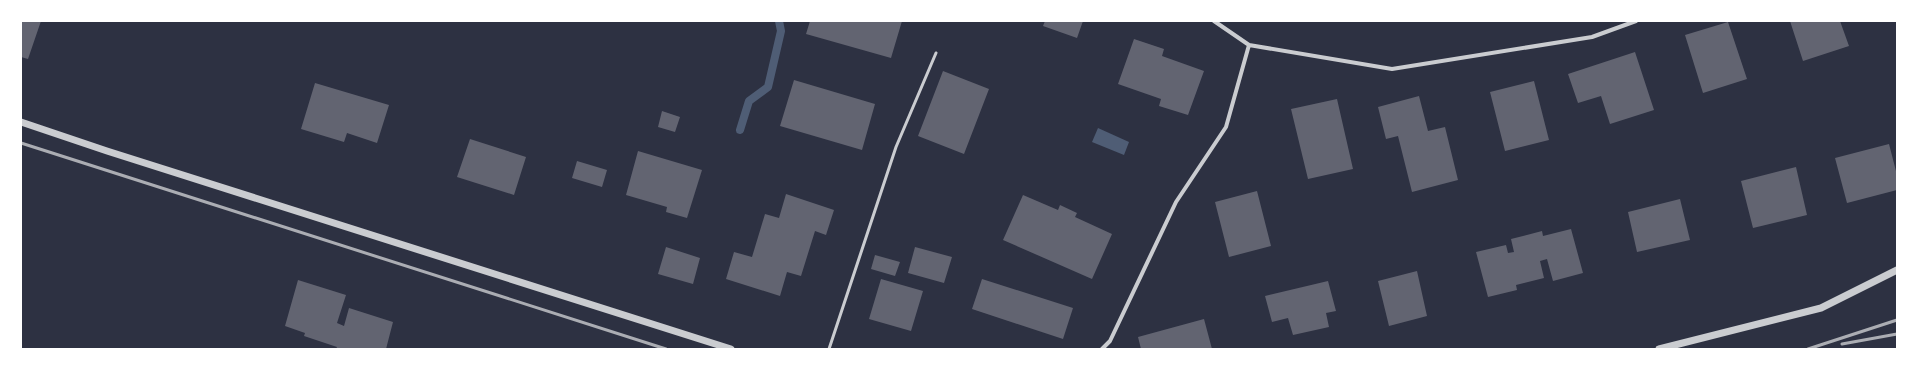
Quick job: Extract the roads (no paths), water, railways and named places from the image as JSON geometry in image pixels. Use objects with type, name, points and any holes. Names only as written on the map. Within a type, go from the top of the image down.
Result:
[{"type":"street","points":[[1214,21],[1249,46],[1392,69],[1592,37],[1636,21]]},
{"type":"street","points":[[1102,349],[1110,341],[1176,202],[1226,127],[1249,46]]},
{"type":"street","points":[[21,122],[122,156],[731,349]]},
{"type":"street","points":[[1659,349],[1821,308],[1897,270]]},
{"type":"lane","points":[[830,349],[896,147],[936,53]]},
{"type":"water","points":[[1098,128],[1129,142],[1124,155],[1092,142]]},
{"type":"waterway","points":[[740,130],[749,101],[768,87],[781,31],[779,21]]},
{"type":"railway","points":[[21,143],[666,349]]},
{"type":"railway","points":[[1808,349],[1897,320]]},
{"type":"railway","points":[[1842,344],[1897,334]]}]
